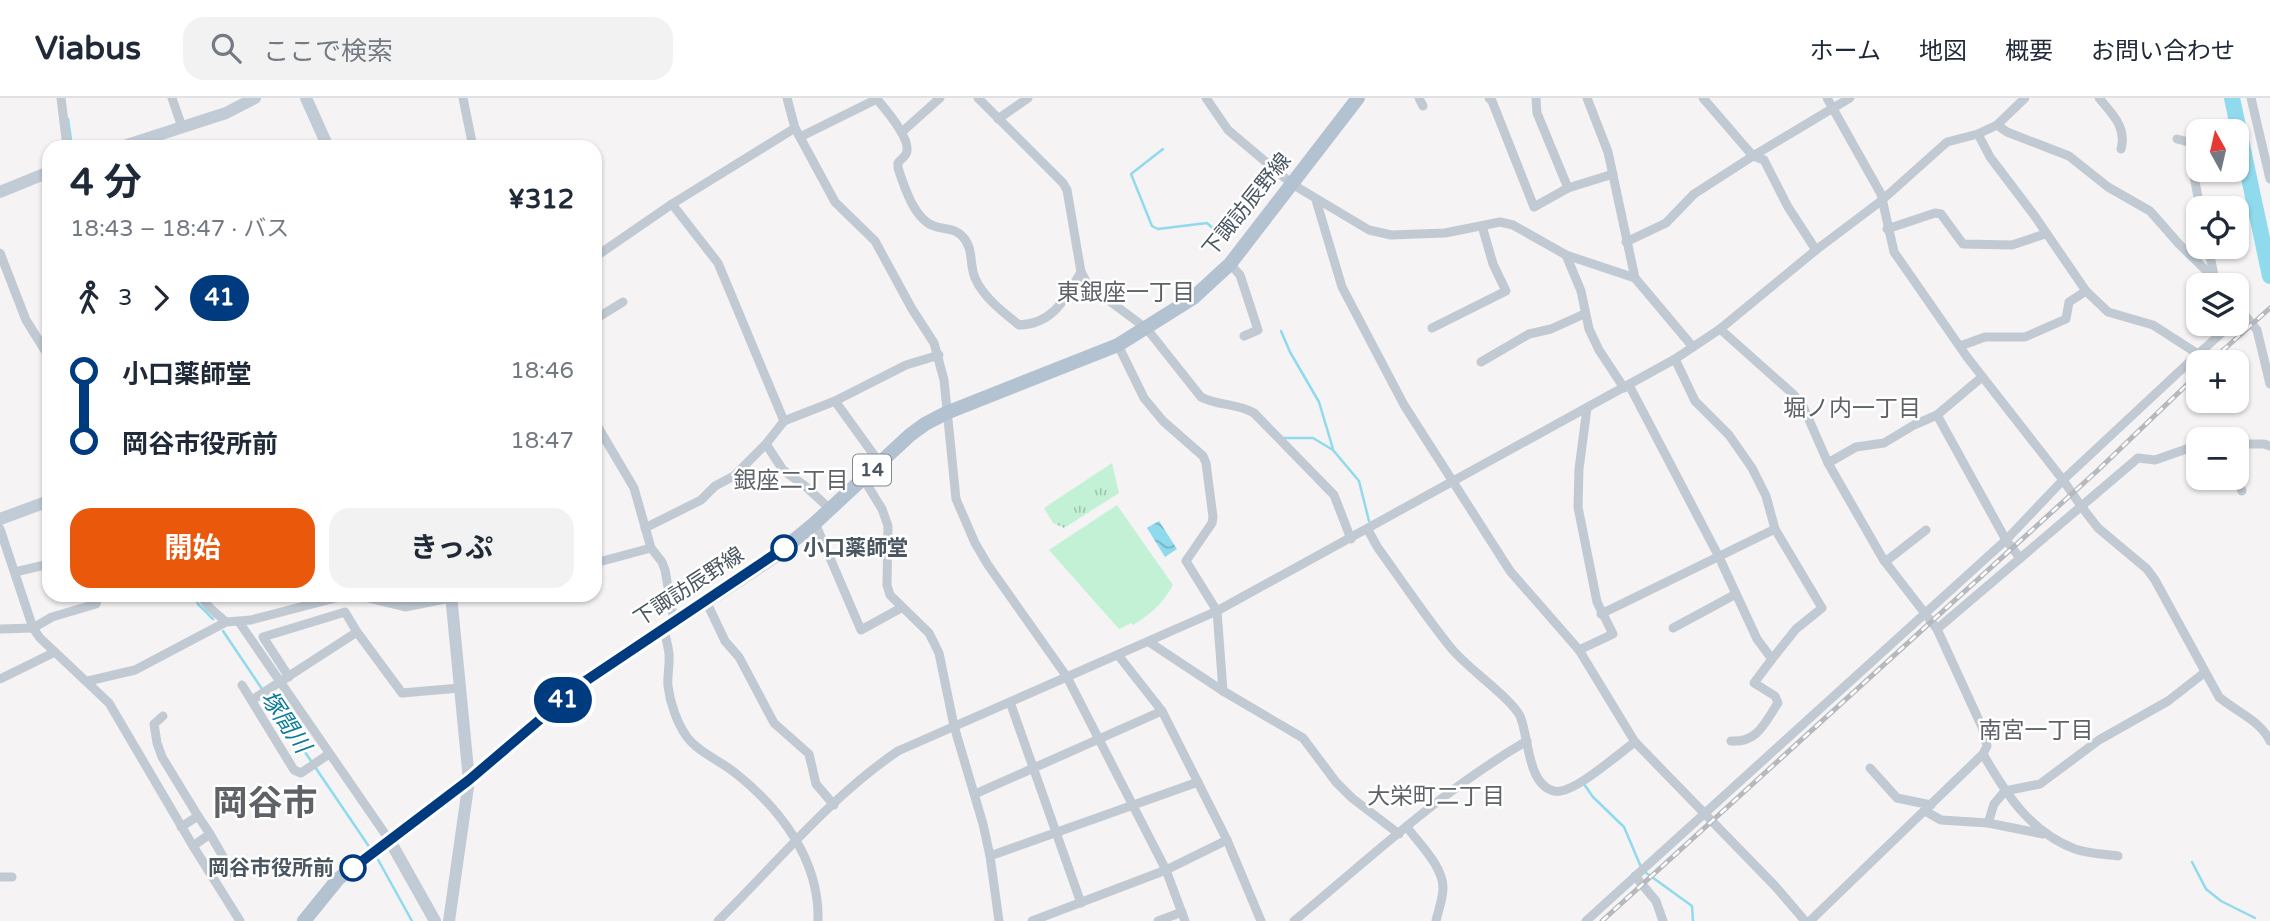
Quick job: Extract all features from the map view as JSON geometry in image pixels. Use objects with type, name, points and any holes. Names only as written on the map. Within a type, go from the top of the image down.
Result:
[{"type":"main road","name":"下諏訪辰野線","points":[[303,921],[338,879],[469,780],[584,682],[775,556],[925,424],[946,413],[1118,345],[1193,298],[1230,264],[1358,98]]},
{"type":"street","points":[[61,98],[66,140]]},
{"type":"street","points":[[172,98],[182,127]]},
{"type":"street","points":[[142,140],[226,113],[255,98]]},
{"type":"street","points":[[306,98],[325,140]]},
{"type":"street","points":[[463,98],[472,140]]},
{"type":"street","points":[[787,98],[798,132],[835,202],[875,241],[934,343],[939,355],[953,490],[975,542],[1005,591],[1067,677],[1166,870],[1184,916],[1158,921]]},
{"type":"street","points":[[902,132],[940,98]]},
{"type":"street","points":[[978,98],[1063,183],[1067,190],[1081,272],[1088,285],[1147,329],[1201,397],[1207,401],[1240,406],[1254,414],[1334,495],[1351,539]]},
{"type":"street","points":[[998,119],[1028,98]]},
{"type":"street","points":[[1206,98],[1228,130],[1292,184],[1369,230],[1391,235],[1445,233],[1500,222],[1513,225],[1566,255],[1635,278]]},
{"type":"street","points":[[1489,98],[1534,207],[1568,188],[1613,174]]},
{"type":"street","points":[[1536,98],[1538,113],[1568,188]]},
{"type":"street","points":[[1587,98],[1608,152],[1635,278],[1693,347]]},
{"type":"street","points":[[1703,98],[1753,156],[1764,160],[1788,207],[1816,250]]},
{"type":"street","points":[[1827,98],[1881,194],[1894,251],[1982,377],[2081,506],[2098,527],[2147,569],[2219,697],[2231,708],[2256,723],[2270,741]]},
{"type":"street","points":[[1626,242],[1666,223],[1694,194],[1850,98]]},
{"type":"street","points":[[718,921],[834,805],[878,764],[898,751],[1217,611],[1675,359],[1720,329],[1881,201],[1947,142],[1978,134],[1997,125],[2025,98]]},
{"type":"street","points":[[2099,98],[2121,128],[2121,149]]},
{"type":"street","points":[[2251,98],[2267,154],[2270,179]]},
{"type":"street","points":[[602,252],[672,204],[798,132],[877,99],[902,132],[908,146],[898,168],[909,199],[927,223],[937,228],[952,228],[964,238],[972,252],[974,276],[996,306],[1019,325],[1035,322],[1059,309],[1081,272]]},
{"type":"street","points":[[1997,125],[2007,132],[2069,156],[2108,187],[2150,211],[2210,273]]},
{"type":"street","points":[[1978,134],[1990,157],[2086,290],[2108,312],[2153,325],[2192,350]]},
{"type":"street","points":[[2177,139],[2186,142]]},
{"type":"street","points":[[0,192],[42,175]]},
{"type":"street","points":[[1316,200],[1342,287],[1404,405],[1510,571],[1579,650],[1635,742],[1808,921],[1928,808],[1983,754],[1987,746],[1982,727],[1937,629],[1885,562],[1828,463],[1804,406],[1720,329]]},
{"type":"street","points":[[672,204],[719,262],[784,421]]},
{"type":"street","points":[[1888,229],[1935,213],[1941,214],[1963,244],[2012,245],[2045,234]]},
{"type":"street","points":[[1432,328],[1506,291],[1493,264],[1482,226]]},
{"type":"street","points":[[0,253],[26,320],[42,346]]},
{"type":"street","points":[[1566,255],[1581,290],[1584,314],[1599,350],[1627,386],[1719,557],[1757,639],[1772,659]]},
{"type":"street","points":[[1230,264],[1240,275],[1258,330],[1244,336]]},
{"type":"street","points":[[1960,346],[1985,337],[2033,335],[2066,319],[2069,302],[2086,290]]},
{"type":"street","points":[[602,315],[623,302]]},
{"type":"street","points":[[1481,362],[1529,334],[1551,329],[1584,314]]},
{"type":"street","points":[[2249,324],[2257,330],[2270,384]]},
{"type":"street","points":[[2203,350],[2218,336]]},
{"type":"street","points":[[1118,345],[1144,398],[1163,421],[1203,456],[1206,463],[1212,523],[1186,562],[1217,611],[1223,691]]},
{"type":"street","points":[[645,528],[701,500],[715,486],[734,475],[766,444],[784,421],[835,401],[906,365],[939,355]]},
{"type":"street","points":[[1675,359],[1695,401],[1729,435],[1752,468],[1766,496],[1775,529],[1822,608],[1796,629],[1754,683],[1775,695],[1778,703],[1757,733],[1744,742],[1731,741]]},
{"type":"street","points":[[1586,921],[2006,540],[2063,480],[2186,365]]},
{"type":"street","points":[[1828,463],[1856,447],[1884,443],[1937,415],[1982,377]]},
{"type":"street","points":[[835,401],[879,462]]},
{"type":"street","points":[[1579,650],[1614,634],[1597,603],[1578,507],[1579,469],[1587,408]]},
{"type":"street","points":[[1937,415],[2006,540],[2020,558]]},
{"type":"street","points":[[602,434],[634,488],[651,548],[663,562],[668,582],[670,693],[679,723],[695,745],[734,772],[770,805],[797,841],[818,895],[818,921]]},
{"type":"street","points":[[766,444],[783,470],[806,486],[830,509]]},
{"type":"street","points":[[2249,444],[2270,446]]},
{"type":"street","points":[[1937,629],[2138,458],[2155,460],[2186,449]]},
{"type":"street","points":[[863,478],[882,509],[888,526],[887,585],[890,595],[935,642],[954,726],[990,856],[999,921]]},
{"type":"street","points":[[0,519],[42,504]]},
{"type":"street","points":[[815,523],[861,630],[901,608]]},
{"type":"street","points":[[0,529],[33,628],[40,639],[109,703],[192,846],[240,921]]},
{"type":"street","points":[[1601,614],[1775,529]]},
{"type":"street","points":[[1368,530],[1378,548],[1451,648],[1520,716],[1539,779],[1549,789],[1556,792],[1579,783],[1635,742]]},
{"type":"street","points":[[1885,562],[1926,530]]},
{"type":"street","points":[[602,560],[651,548]]},
{"type":"street","points":[[15,572],[42,566]]},
{"type":"street","points":[[1673,628],[1736,594]]},
{"type":"street","points":[[706,601],[724,641],[739,657],[774,723],[809,754],[816,784],[834,805]]},
{"type":"street","points":[[0,629],[33,628],[52,617],[96,602]]},
{"type":"street","points":[[205,602],[226,622]]},
{"type":"street","points":[[88,681],[135,670],[226,622],[239,622],[319,602]]},
{"type":"street","points":[[380,602],[405,607],[428,602]]},
{"type":"street","points":[[449,921],[469,780],[451,602]]},
{"type":"street","points":[[289,677],[263,637],[345,612],[402,693],[460,688]]},
{"type":"street","points":[[239,622],[390,841],[435,921]]},
{"type":"street","points":[[256,698],[358,632]]},
{"type":"street","points":[[1149,642],[1223,691],[1303,738],[1336,782],[1352,798],[1399,834]]},
{"type":"street","points":[[0,679],[55,652]]},
{"type":"street","points":[[1118,655],[1162,711],[1227,841],[1261,921]]},
{"type":"street","points":[[1988,823],[1994,804],[2005,790],[2040,784],[2099,740],[2168,701],[2204,673]]},
{"type":"street","points":[[242,685],[256,698],[294,771],[301,773],[329,754]]},
{"type":"street","points":[[1010,702],[1081,903]]},
{"type":"street","points":[[975,794],[1162,711]]},
{"type":"street","points":[[163,716],[154,724],[157,743],[233,874]]},
{"type":"street","points":[[1294,921],[1492,761],[1527,741]]},
{"type":"street","points":[[1983,754],[2005,790],[2043,834]]},
{"type":"street","points":[[1870,768],[1897,798],[1928,808],[1941,820],[1988,823],[2043,834],[2074,848],[2118,856]]},
{"type":"street","points":[[990,856],[1198,782]]},
{"type":"street","points":[[181,827],[198,816]]},
{"type":"street","points":[[1407,827],[1441,876],[1443,889],[1436,921]]},
{"type":"street","points":[[192,846],[210,834]]},
{"type":"street","points":[[1032,921],[1166,870],[1227,841]]},
{"type":"street","points":[[1635,876],[1656,901],[1663,921]]},
{"type":"street","points":[[0,877],[12,877]]},
{"type":"green space","points":[[1112,463],[1119,493],[1064,528],[1053,523],[1044,508]]},
{"type":"green space","points":[[1117,505],[1173,585],[1150,613],[1133,625],[1131,623],[1119,629],[1049,550]]},
{"type":"water","points":[[1159,521],[1177,549],[1165,557],[1147,528]]},
{"type":"waterway","points":[[2232,98],[2270,276]]},
{"type":"waterway","name":"塚間川","points":[[68,119],[71,140]]},
{"type":"waterway","points":[[1163,149],[1131,174],[1152,226],[1158,229],[1207,223],[1217,232]]},
{"type":"waterway","points":[[1281,331],[1319,402],[1333,449]]},
{"type":"waterway","points":[[1282,438],[1313,438],[1333,450],[1359,481],[1369,521]]},
{"type":"waterway","name":"塚間川","points":[[197,602],[213,619]]},
{"type":"waterway","name":"塚間川","points":[[223,631],[262,689]]},
{"type":"waterway","name":"塚間川","points":[[266,694],[311,761]]},
{"type":"waterway","name":"塚間川","points":[[315,767],[370,848]]},
{"type":"waterway","points":[[1584,784],[1593,797],[1624,827],[1641,867]]},
{"type":"waterway","name":"塚間川","points":[[376,856],[412,921]]},
{"type":"waterway","points":[[2192,862],[2206,889],[2221,901],[2255,918]]},
{"type":"waterway","points":[[1645,872],[1692,906],[1693,921]]},
{"type":"railway","points":[[2223,350],[2270,308]]},
{"type":"railway","points":[[1602,921],[2097,471],[2186,386]]},
{"type":"bus line","name":"41","points":[[353,868],[469,780],[584,682],[784,548]]},
{"type":"place","name":"小口薬師堂","points":[[784,548]]},
{"type":"place","name":"岡谷市役所前","points":[[353,868]]},
{"type":"district","name":"東銀座一丁目","points":[[1126,293]]},
{"type":"district","name":"堀ノ内一丁目","points":[[1852,409]]},
{"type":"district","name":"銀座二丁目","points":[[791,481]]},
{"type":"district","name":"南宮一丁目","points":[[2036,731]]},
{"type":"district","name":"大栄町二丁目","points":[[1436,797]]},
{"type":"district","name":"岡谷市","points":[[265,804]]}]
